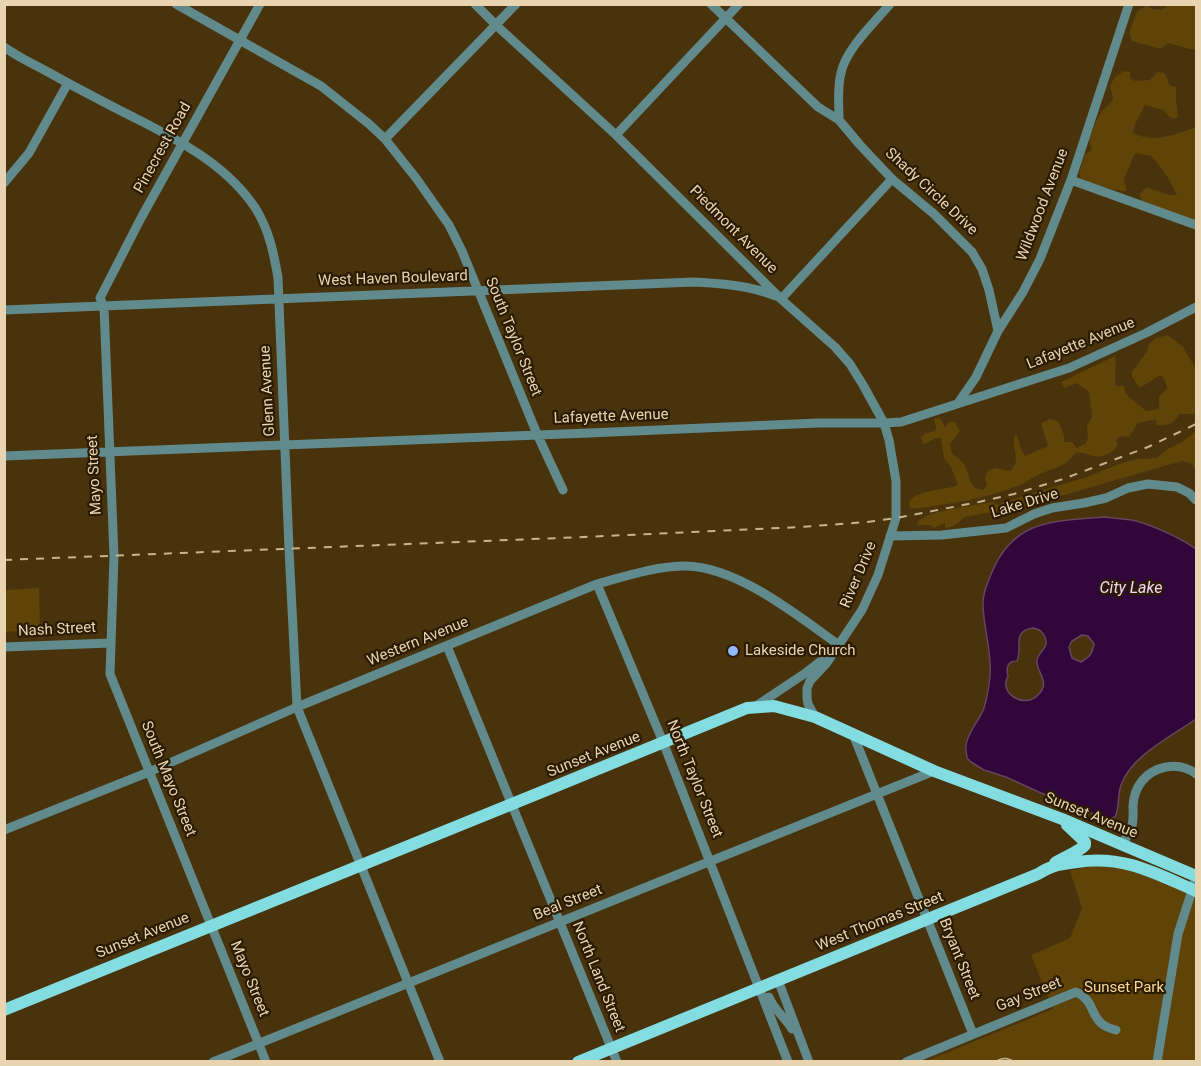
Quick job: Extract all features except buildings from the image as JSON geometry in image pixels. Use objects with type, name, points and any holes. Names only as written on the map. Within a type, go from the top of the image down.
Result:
[{"type":"main road","name":"Sunset Avenue","points":[[4,1010],[756,706],[774,706],[815,717],[934,771],[1062,819],[1120,844],[1195,883]]},
{"type":"main road","points":[[1052,866],[1085,845],[1062,819]]},
{"type":"main road","name":"West Thomas Street","points":[[578,1062],[1038,874],[1052,866],[1085,861],[1124,862],[1195,883]]},
{"type":"street","name":"South Taylor Street","points":[[176,4],[321,86],[385,139],[449,225],[462,250],[537,434],[563,490]]},
{"type":"street","name":"Pinecrest Road","points":[[104,307],[100,298],[141,218],[260,4]]},
{"type":"street","name":"Piedmont Avenue","points":[[475,4],[496,26],[616,135],[850,364],[884,423],[896,481],[896,518]]},
{"type":"street","points":[[385,139],[516,4]]},
{"type":"street","points":[[711,4],[818,107],[839,120]]},
{"type":"street","points":[[616,135],[739,4]]},
{"type":"street","points":[[839,120],[841,70],[860,39],[890,4]]},
{"type":"street","name":"Wildwood Avenue","points":[[958,403],[976,377],[998,331],[1040,259],[1071,180],[1129,4]]},
{"type":"street","name":"Glenn Avenue","points":[[4,47],[183,143],[202,156],[244,194],[256,210],[269,237],[278,278],[297,707],[440,1062]]},
{"type":"street","points":[[4,183],[29,153],[68,83]]},
{"type":"street","name":"Shady Circle Drive","points":[[839,120],[892,179],[934,214],[972,252],[978,260],[989,290],[998,331]]},
{"type":"street","points":[[781,298],[892,179]]},
{"type":"street","points":[[1071,180],[1197,225]]},
{"type":"street","name":"West Haven Boulevard","points":[[4,310],[694,282],[739,285],[781,298]]},
{"type":"street","name":"Mayo Street","points":[[104,307],[114,556],[111,642]]},
{"type":"street","name":"Lafayette Avenue","points":[[4,456],[818,423],[902,422],[1069,368],[1197,307]]},
{"type":"street","name":"Lake Drive","points":[[890,536],[942,535],[1006,528],[1052,508],[1106,498],[1128,488],[1148,484],[1177,487],[1197,500]]},
{"type":"street","name":"River Drive","points":[[815,717],[808,704],[807,688],[862,610],[878,575],[896,518]]},
{"type":"street","name":"Western Avenue","points":[[4,830],[149,772],[297,707],[597,584],[633,574],[686,566],[703,568],[738,580],[796,614],[836,649]]},
{"type":"street","name":"North Taylor Street","points":[[597,584],[762,987]]},
{"type":"street","name":"Nash Street","points":[[4,647],[111,642]]},
{"type":"street","name":"South Mayo Street","points":[[111,642],[110,674],[212,925]]},
{"type":"street","name":"North Land Street","points":[[447,646],[616,1062]]},
{"type":"street","name":"River Drive","points":[[756,706],[836,649]]},
{"type":"street","name":"Bryant Street","points":[[853,734],[973,1034]]},
{"type":"street","points":[[1120,844],[1131,830],[1135,793],[1147,775],[1158,769],[1180,766],[1191,769],[1197,774]]},
{"type":"street","name":"Beal Street","points":[[213,1062],[934,771]]},
{"type":"street","points":[[1157,1062],[1178,934],[1195,883]]},
{"type":"street","name":"Mayo Street","points":[[212,925],[266,1062]]},
{"type":"street","points":[[778,980],[809,1062]]},
{"type":"street","points":[[762,987],[772,1005],[791,1026],[805,1052]]},
{"type":"street","points":[[762,987],[788,1062]]},
{"type":"street","name":"Gay Street","points":[[906,1062],[1076,992],[1085,996],[1103,1025],[1116,1030]]},
{"type":"green space","points":[[1146,5],[1152,9],[1161,10],[1169,5],[1196,5],[1196,49],[1168,43],[1161,49],[1132,41],[1129,33],[1137,12]]},
{"type":"green space","points":[[1124,71],[1130,72],[1130,78],[1135,81],[1150,80],[1158,72],[1164,73],[1169,85],[1177,87],[1178,117],[1174,119],[1164,110],[1145,105],[1133,133],[1157,138],[1196,127],[1196,221],[1142,201],[1139,195],[1146,188],[1177,195],[1151,156],[1135,153],[1124,179],[1126,191],[1096,185],[1080,177],[1085,154],[1092,150],[1089,140],[1098,117],[1113,99],[1110,85],[1116,76]]},
{"type":"green space","points":[[1168,335],[1183,347],[1196,369],[1196,414],[1180,414],[1173,422],[1165,425],[1157,425],[1156,419],[1138,423],[1129,437],[1121,436],[1116,440],[1118,445],[1109,453],[1097,457],[1075,453],[1063,464],[1007,490],[966,501],[910,509],[909,501],[919,494],[958,485],[951,467],[944,458],[941,438],[936,438],[923,445],[921,437],[935,431],[934,419],[940,418],[945,427],[949,422],[955,422],[960,431],[950,444],[952,454],[964,464],[974,487],[983,490],[987,486],[985,478],[988,470],[996,468],[1010,471],[1014,467],[1016,462],[1015,434],[1025,456],[1048,446],[1041,423],[1050,419],[1058,421],[1064,435],[1064,442],[1072,442],[1077,448],[1086,443],[1087,426],[1092,417],[1089,392],[1077,383],[1064,388],[1061,382],[1115,356],[1116,386],[1124,386],[1126,394],[1146,411],[1159,409],[1159,397],[1167,388],[1163,377],[1160,375],[1140,388],[1132,377],[1132,372],[1147,351],[1149,344],[1156,338]]},
{"type":"green space","points":[[1196,431],[1196,472],[1192,464],[1182,461],[1026,506],[965,517],[954,526],[945,528],[945,523],[934,528],[930,525],[917,525],[918,521],[932,514],[992,502],[998,505],[1084,478],[1122,463],[1137,459],[1157,458]]},
{"type":"green space","points":[[39,588],[40,630],[5,632],[5,590]]},
{"type":"green space","name":"Sunset Park","points":[[1092,866],[1127,868],[1196,896],[1196,1061],[924,1062],[1053,1009],[1031,955],[1070,938],[1082,908],[1070,871]]},
{"type":"water","name":"City Lake","points":[[1104,517],[1139,522],[1174,536],[1196,549],[1196,719],[1153,748],[1134,765],[1121,785],[1115,817],[1106,820],[1006,777],[984,770],[967,758],[966,748],[969,735],[984,708],[988,692],[989,648],[983,599],[989,579],[1001,555],[1024,532],[1038,526],[1052,522]],"holes":[[[1033,628],[1041,631],[1046,639],[1045,646],[1037,660],[1043,685],[1042,690],[1033,699],[1020,700],[1010,694],[1007,689],[1007,668],[1011,662],[1017,661],[1020,636],[1026,630]],[[1082,635],[1088,636],[1094,644],[1090,655],[1081,662],[1072,658],[1069,647],[1072,641]]]},
{"type":"tram line","points":[[995,1062],[1005,1059],[1014,1062]]},
{"type":"railway","points":[[4,560],[584,537],[867,522],[1014,494],[1063,479],[1148,447],[1196,424]]},
{"type":"place","name":"Lakeside Church","points":[[733,651]]}]
